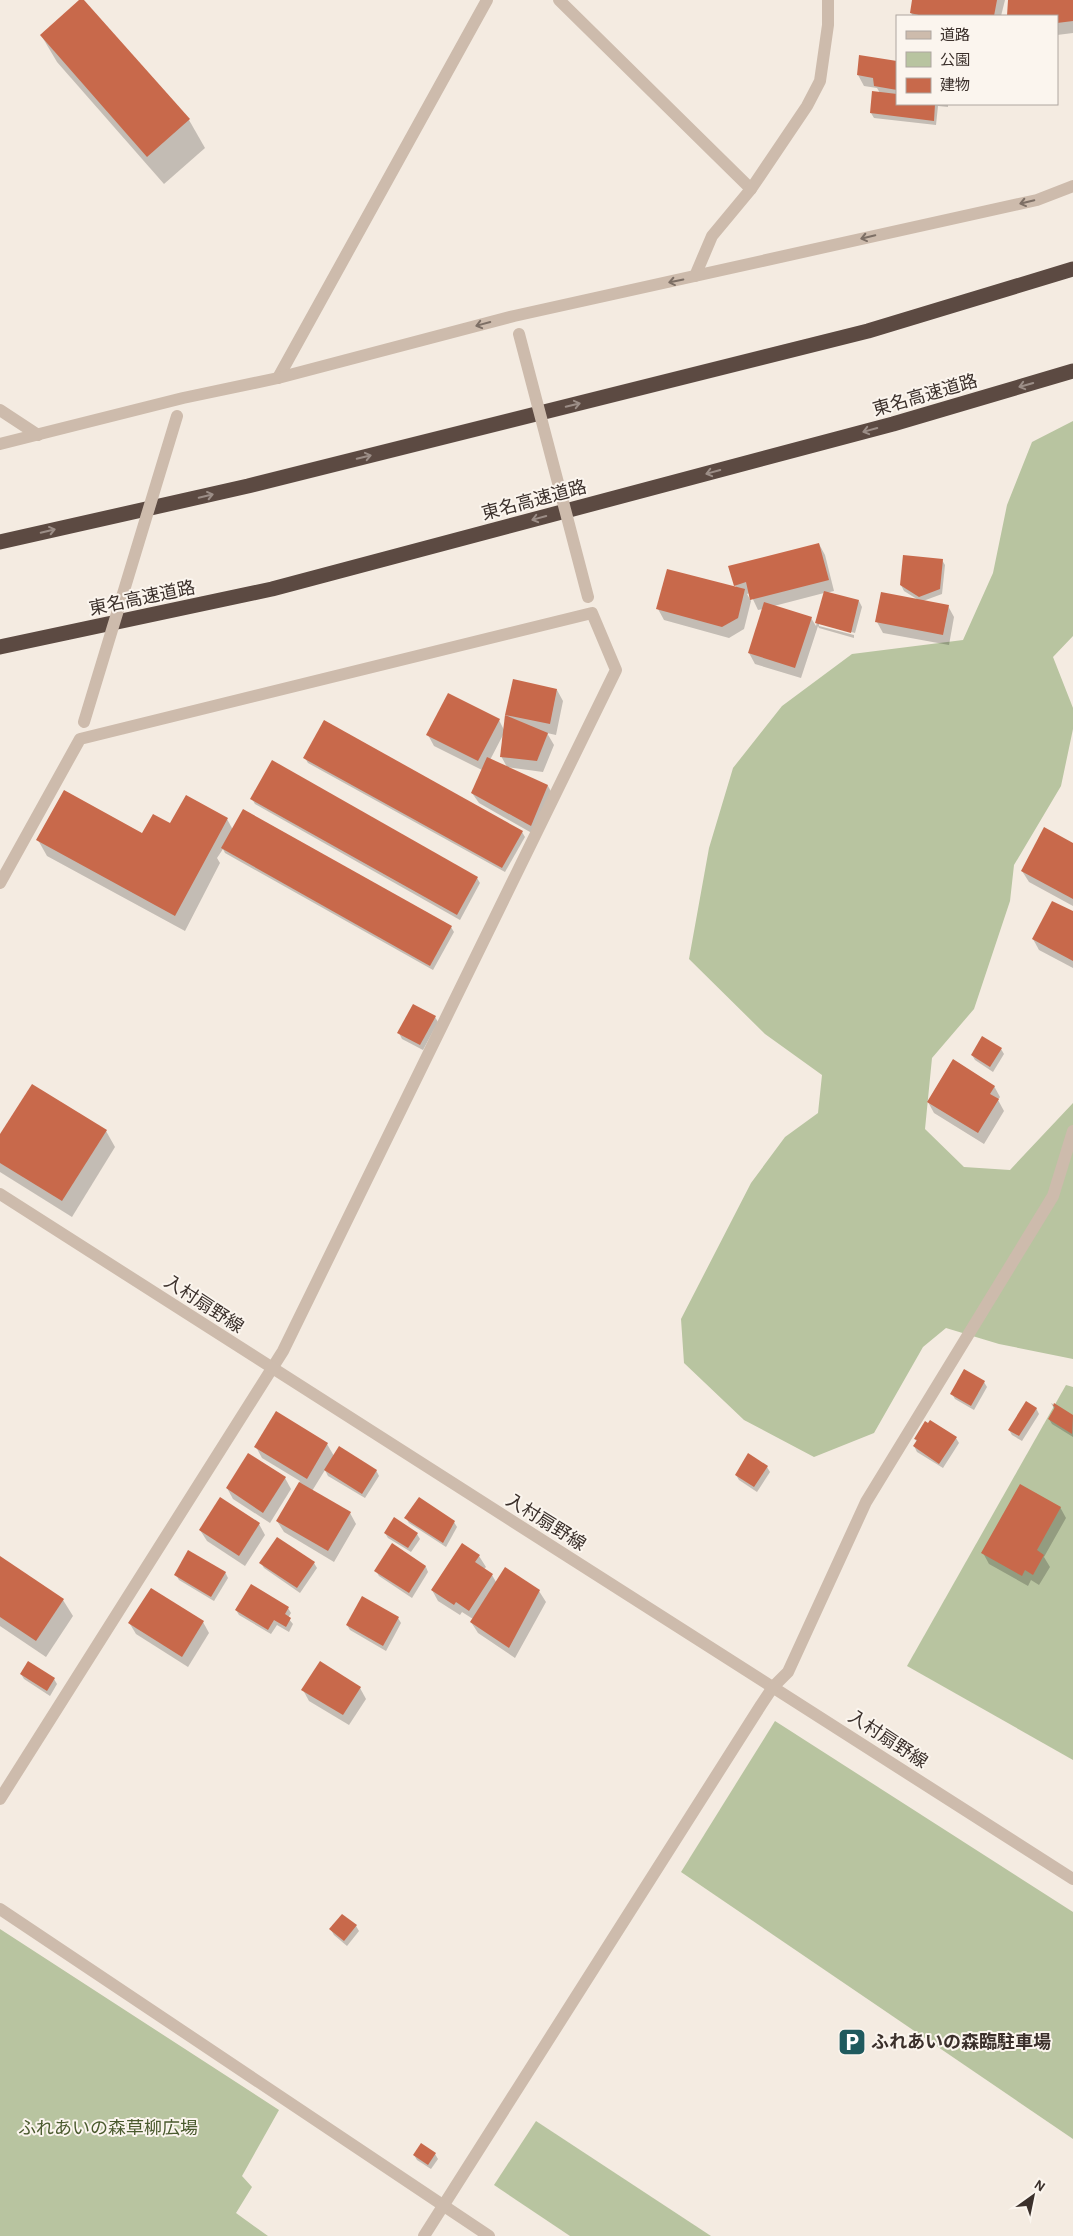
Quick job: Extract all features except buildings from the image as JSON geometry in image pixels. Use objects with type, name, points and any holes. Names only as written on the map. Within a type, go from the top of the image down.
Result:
[{"type":"highway","points":[[0,542],[248,486],[858,333],[1073,269]]},
{"type":"highway","name":"東名高速道路","points":[[0,647],[272,589],[883,426],[1073,371]]},
{"type":"street","points":[[278,378],[487,0]]},
{"type":"street","points":[[559,0],[751,189]]},
{"type":"street","points":[[695,276],[712,236],[751,189],[807,106],[820,81],[828,26],[828,0]]},
{"type":"street","points":[[0,444],[182,398],[278,378],[514,316],[1037,200],[1073,186]]},
{"type":"street","points":[[0,1799],[273,1369],[616,670],[592,612],[514,316]]},
{"type":"street","points":[[0,884],[80,739],[182,398]]},
{"type":"street","points":[[0,410],[38,435]]},
{"type":"street","points":[[80,739],[592,612]]},
{"type":"street","points":[[424,2236],[773,1687],[788,1672],[866,1502],[1053,1196],[1073,1131]]},
{"type":"street","name":"入村扇野線","points":[[0,1194],[1073,1879]]},
{"type":"street","points":[[0,1909],[489,2236]]},
{"type":"green space","points":[[1073,421],[1073,636],[1053,657],[1073,708],[1073,729],[1061,786],[1014,865],[1010,901],[974,1009],[932,1058],[925,1129],[964,1167],[1010,1170],[1073,1103],[1073,1359],[999,1344],[946,1328],[923,1347],[874,1433],[814,1457],[744,1420],[684,1363],[681,1319],[751,1183],[785,1137],[818,1113],[822,1075],[765,1034],[689,959],[709,848],[733,768],[782,706],[852,654],[963,640],[993,573],[1007,505],[1032,442]]},
{"type":"green space","points":[[1066,1385],[1073,1387],[1073,1760],[907,1666]]},
{"type":"green space","points":[[775,1721],[1073,1912],[1073,2139],[681,1872]]},
{"type":"green space","name":"ふれあいの森草柳広場","points":[[0,1929],[279,2110],[242,2176],[252,2187],[236,2213],[268,2236],[0,2236]]},
{"type":"green space","points":[[536,2121],[711,2236],[570,2236],[494,2185]]},
{"type":"place","name":"ふれあいの森臨駐車場","points":[[852,2042]]}]
